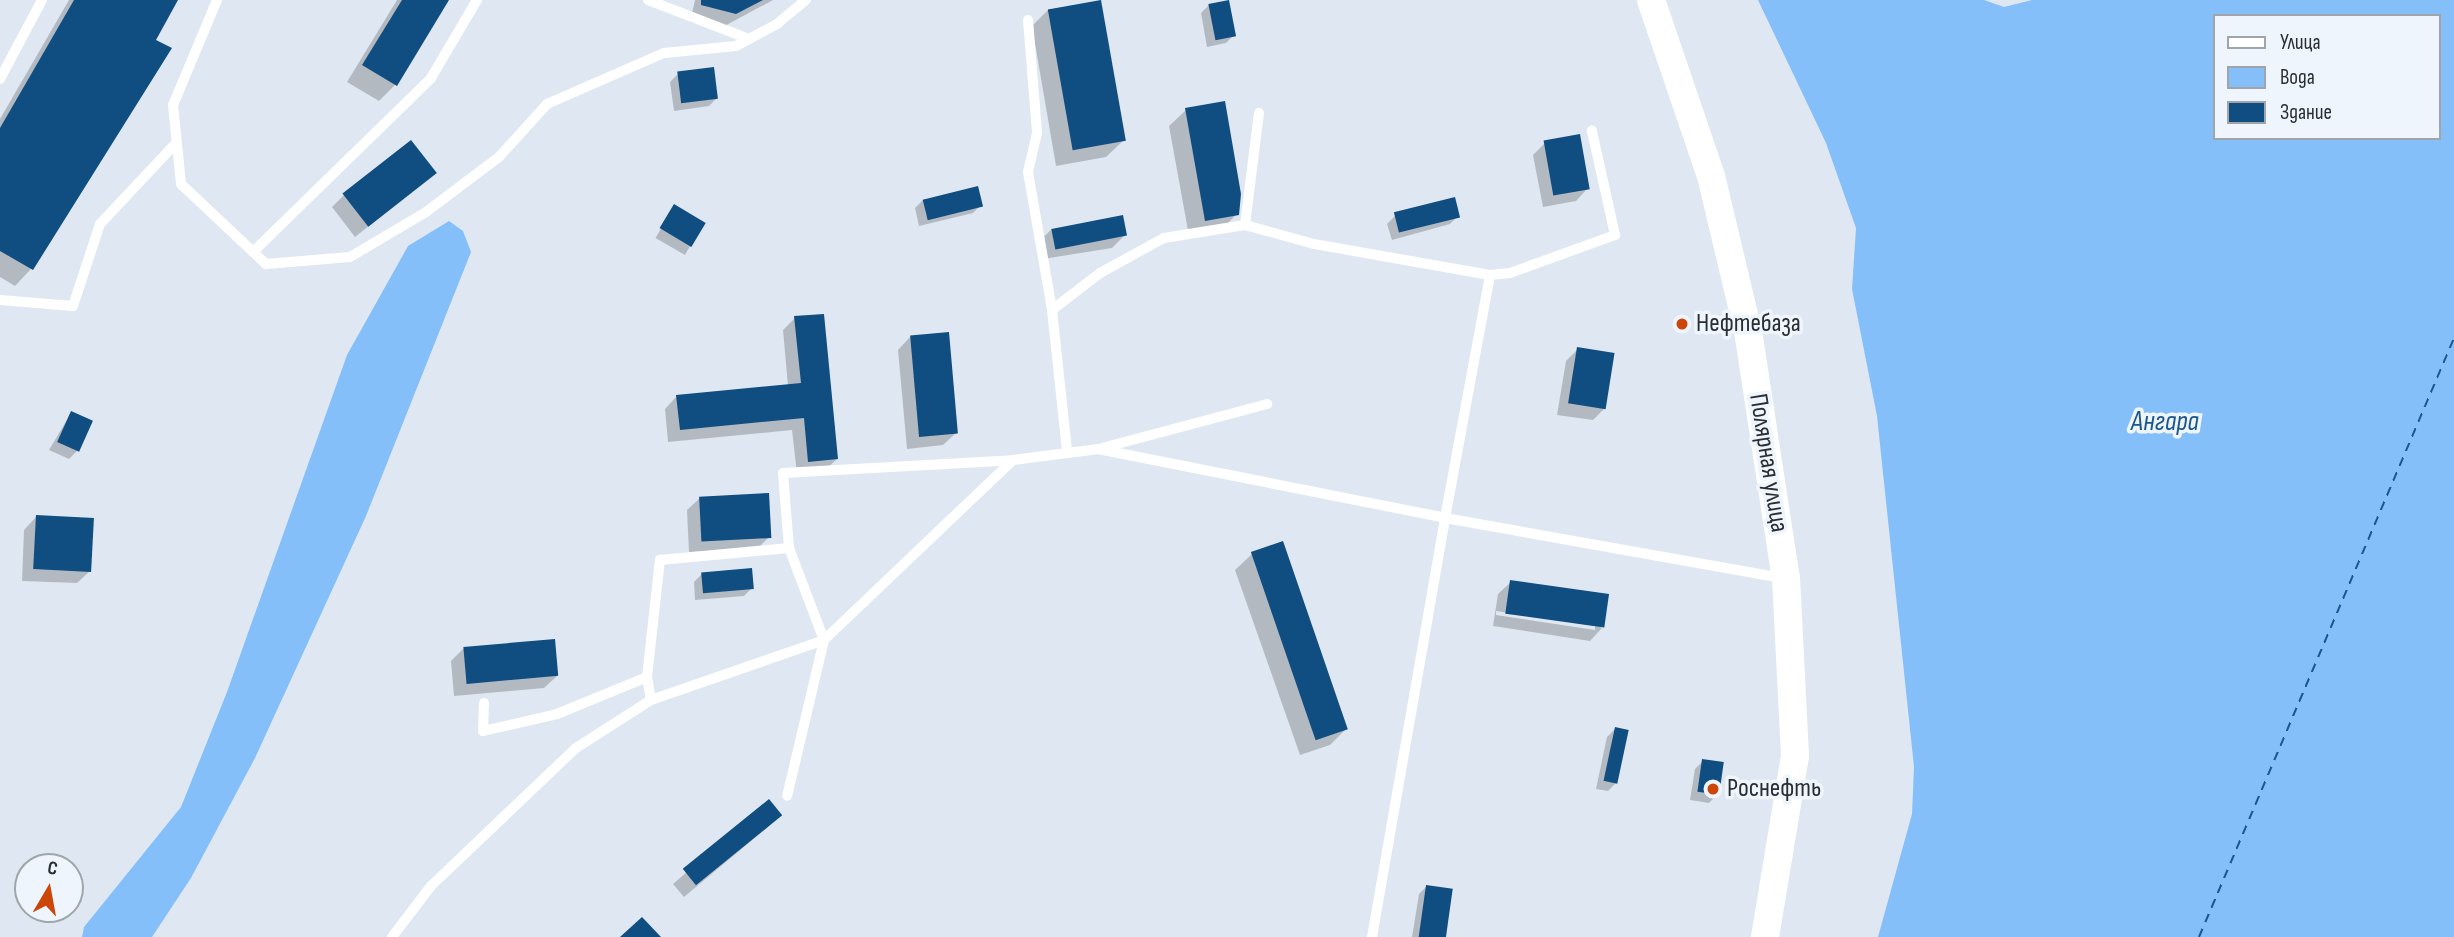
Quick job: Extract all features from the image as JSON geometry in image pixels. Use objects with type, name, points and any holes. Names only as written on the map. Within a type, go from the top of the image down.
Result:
[{"type":"main road","name":"Полярная улица","points":[[1651,0],[1711,176],[1745,318],[1786,578],[1795,756],[1765,937]]},
{"type":"lane","points":[[0,79],[42,0]]},
{"type":"lane","points":[[217,0],[173,105],[181,184],[266,264],[350,257],[426,212],[499,157],[547,104],[664,53],[736,46],[777,24],[806,0]]},
{"type":"lane","points":[[253,252],[431,78],[477,0]]},
{"type":"lane","points":[[648,0],[749,39]]},
{"type":"lane","points":[[1028,20],[1037,133],[1028,172],[1052,310],[1067,450]]},
{"type":"lane","points":[[1245,225],[1259,113]]},
{"type":"lane","points":[[1052,310],[1100,273],[1164,238],[1245,225],[1314,244],[1490,275],[1510,273],[1615,235],[1592,131]]},
{"type":"lane","points":[[0,300],[73,306],[100,224],[177,142]]},
{"type":"lane","points":[[1371,937],[1490,275]]},
{"type":"lane","points":[[1098,449],[1266,404]]},
{"type":"lane","points":[[787,796],[824,640],[789,548],[783,473],[1013,460],[1067,450],[1098,449],[1446,518],[1786,578]]},
{"type":"lane","points":[[392,937],[431,886],[576,748],[650,700],[824,640],[1013,460]]},
{"type":"lane","points":[[650,700],[647,677],[660,560],[789,548]]},
{"type":"lane","points":[[484,703],[483,731],[557,714],[647,677]]},
{"type":"water","name":"Ангара","points":[[1758,0],[1984,0],[2004,7],[2032,0],[2454,0],[2454,937],[1878,937],[1912,814],[1914,767],[1877,416],[1852,289],[1856,228],[1826,143]]},
{"type":"water","points":[[449,221],[463,231],[471,252],[366,516],[255,758],[191,878],[152,937],[82,937],[84,927],[181,807],[227,692],[347,355],[408,246]]},
{"type":"building","points":[[74,0],[178,0],[156,40],[172,48],[33,270],[0,251],[0,128]]},
{"type":"building","points":[[402,0],[449,0],[397,86],[362,65]]},
{"type":"building","points":[[701,0],[763,0],[736,14],[701,5]]},
{"type":"building","points":[[1101,0],[1126,141],[1073,150],[1048,9]]},
{"type":"building","points":[[1229,0],[1236,36],[1215,40],[1208,4]]},
{"type":"building","points":[[714,67],[718,99],[681,103],[677,72]]},
{"type":"building","points":[[1225,101],[1241,194],[1239,215],[1205,221],[1185,108]]},
{"type":"building","points":[[1580,134],[1590,189],[1553,196],[1544,140]]},
{"type":"building","points":[[411,140],[437,173],[368,227],[342,194]]},
{"type":"building","points":[[978,186],[983,206],[928,220],[923,200]]},
{"type":"building","points":[[1455,197],[1460,217],[1399,233],[1394,212]]},
{"type":"building","points":[[674,204],[706,223],[691,247],[660,228]]},
{"type":"building","points":[[1123,215],[1127,236],[1055,250],[1051,229]]},
{"type":"building","points":[[824,314],[838,459],[808,462],[804,418],[680,430],[676,395],[801,383],[794,316]]},
{"type":"building","points":[[949,332],[958,434],[919,437],[910,335]]},
{"type":"building","points":[[1577,347],[1615,353],[1606,409],[1568,403]]},
{"type":"building","points":[[71,411],[93,421],[79,452],[57,442]]},
{"type":"building","points":[[769,493],[771,538],[701,542],[699,497]]},
{"type":"building","points":[[36,515],[94,518],[91,572],[33,569]]},
{"type":"building","points":[[1283,541],[1348,729],[1316,740],[1251,552]]},
{"type":"building","points":[[752,568],[754,589],[703,593],[701,572]]},
{"type":"building","points":[[1510,580],[1609,594],[1604,628],[1505,614]]},
{"type":"building","points":[[555,639],[558,676],[467,684],[463,647]]},
{"type":"building","points":[[1615,727],[1629,730],[1617,784],[1604,781]]},
{"type":"building","points":[[1702,759],[1724,762],[1719,795],[1697,792]]},
{"type":"building","points":[[769,799],[782,815],[696,885],[683,869]]},
{"type":"building","points":[[1426,885],[1453,889],[1446,937],[1419,937]]},
{"type":"building","points":[[642,917],[661,937],[620,937]]},
{"type":"ferry route","points":[[2199,937],[2454,338]]},
{"type":"place","name":"Нефтебаза","points":[[1682,324]]},
{"type":"place","name":"Роснефть","points":[[1713,789]]}]
